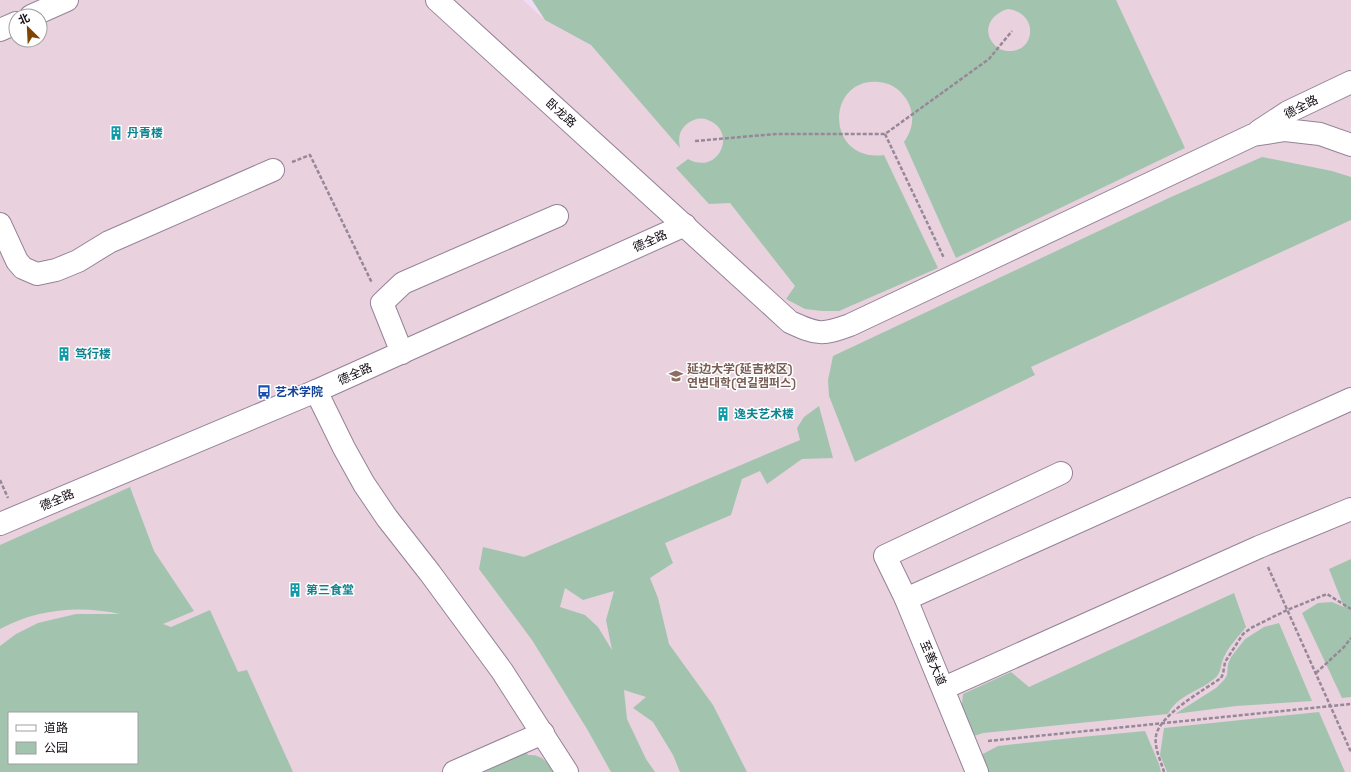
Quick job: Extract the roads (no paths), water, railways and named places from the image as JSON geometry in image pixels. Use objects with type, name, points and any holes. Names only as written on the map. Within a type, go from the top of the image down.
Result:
[{"type":"lane","points":[[48,8],[67,0]]},
{"type":"lane","name":"卧龙路","points":[[437,0],[790,322],[818,333],[831,332],[850,325],[1253,135]]},
{"type":"lane","name":"德全路","points":[[1253,135],[1288,112],[1351,82]]},
{"type":"lane","points":[[1253,135],[1285,130],[1320,134],[1351,145]]},
{"type":"lane","points":[[0,224],[17,261],[23,268],[36,274],[50,272],[78,261],[109,242],[273,170]]},
{"type":"lane","points":[[402,353],[382,303],[403,283],[558,216]]},
{"type":"lane","name":"德全路","points":[[0,524],[316,391],[685,225]]},
{"type":"lane","points":[[316,391],[344,448],[364,484],[387,518],[430,573],[502,671],[544,733],[568,772]]},
{"type":"lane","points":[[906,599],[1351,399]]},
{"type":"lane","name":"至善大道","points":[[977,772],[944,688],[906,599],[885,556],[1061,473]]},
{"type":"lane","points":[[944,688],[1259,547],[1351,509]]},
{"type":"lane","points":[[454,772],[544,733]]},
{"type":"place","name":"丹青楼","points":[[116,133]]},
{"type":"place","name":"笃行楼","points":[[64,354]]},
{"type":"place","name":"延边大学(延吉校区) 연변대학(연길캠퍼스)","points":[[676,376]]},
{"type":"place","name":"艺术学院","points":[[264,392]]},
{"type":"place","name":"逸夫艺术楼","points":[[723,414]]},
{"type":"place","name":"第三食堂","points":[[295,590]]}]
